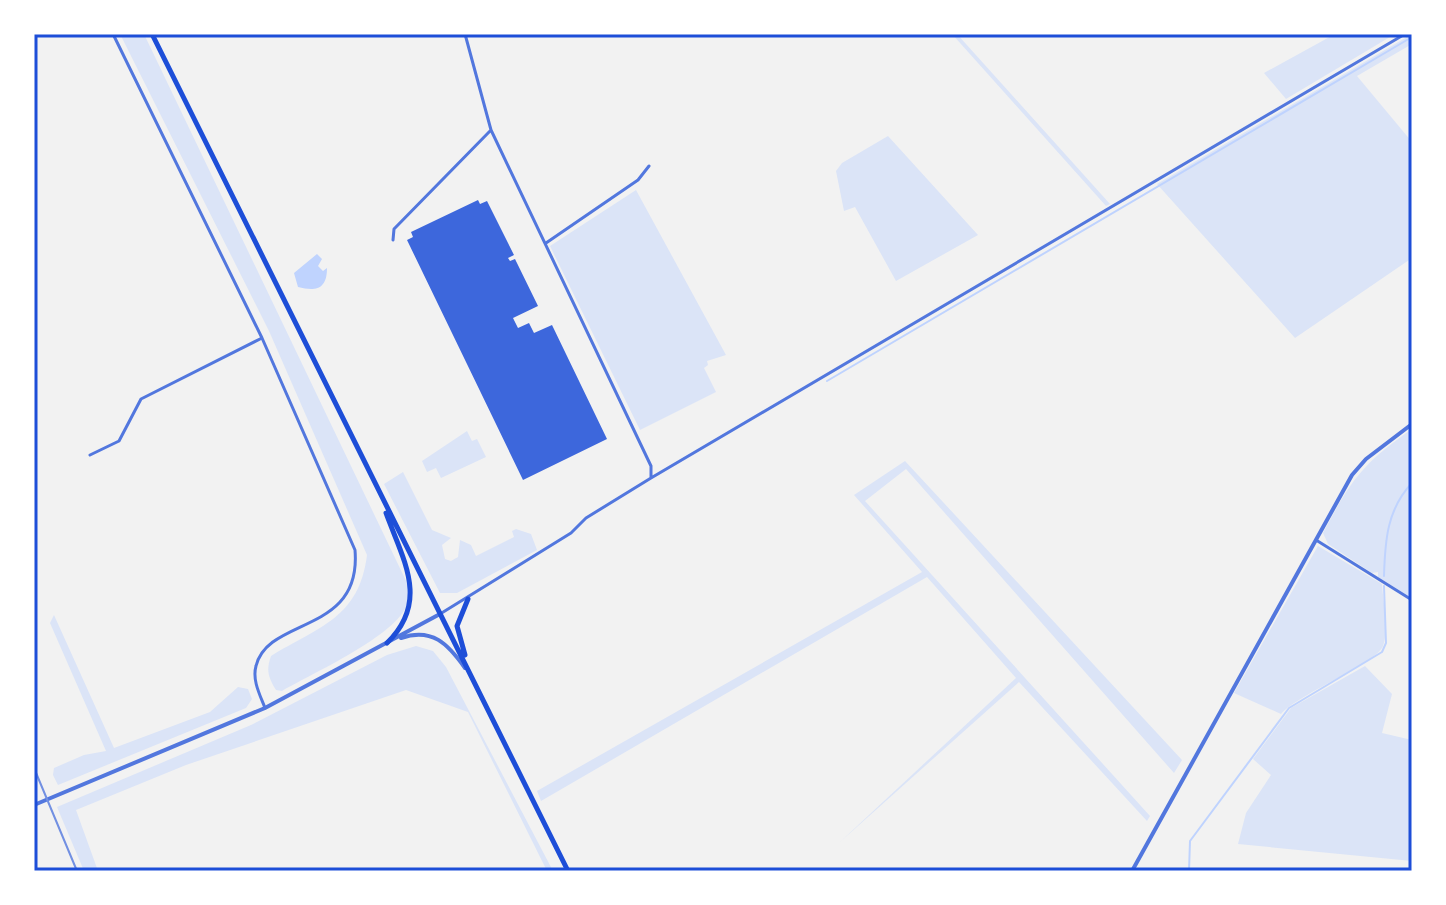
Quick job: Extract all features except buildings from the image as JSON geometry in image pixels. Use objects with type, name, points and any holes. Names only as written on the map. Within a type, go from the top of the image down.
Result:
[{"type":"main road","points":[[152,34],[568,871]]},
{"type":"main road","points":[[380,493],[411,590],[405,624],[387,643]]},
{"type":"main road","points":[[468,599],[461,610],[458,633],[473,679]]},
{"type":"street","points":[[113,34],[262,338],[355,550],[351,585],[336,607],[272,644],[259,658],[255,678],[265,708]]},
{"type":"street","points":[[465,34],[491,130],[651,466],[651,478]]},
{"type":"street","points":[[34,805],[265,708],[468,599],[651,478],[1405,34]]},
{"type":"street","points":[[393,240],[394,229],[491,130]]},
{"type":"street","points":[[546,243],[638,180],[649,166]]},
{"type":"street","points":[[90,455],[119,441],[141,399],[262,338]]},
{"type":"street","points":[[1132,871],[1352,475],[1366,459],[1412,424]]},
{"type":"street","points":[[1316,540],[1412,600]]},
{"type":"street","points":[[387,643],[416,634],[432,635],[449,647],[473,679]]},
{"type":"shaded area","points":[[120,34],[144,34],[408,585],[407,604],[388,628],[352,653],[282,691],[276,690],[270,677],[271,656],[321,627],[346,607],[363,576],[367,555],[269,331]]},
{"type":"shaded area","points":[[952,34],[957,34],[1110,204],[1106,206]]},
{"type":"shaded area","points":[[1335,34],[1395,34],[1286,99],[1264,73]]},
{"type":"shaded area","points":[[1412,34],[1412,44],[1357,76],[1412,142],[1412,258],[1295,338],[1157,184]]},
{"type":"shaded area","points":[[888,136],[978,235],[896,281],[855,207],[844,211],[836,171],[842,163]]},
{"type":"shaded area","points":[[636,190],[726,355],[707,361],[708,365],[704,368],[716,392],[640,430],[550,246]]},
{"type":"shaded area","points":[[1412,429],[1412,598],[1378,577],[1378,572],[1372,573],[1328,544],[1323,533],[1359,474]]},
{"type":"shaded area","points":[[467,431],[472,441],[477,439],[486,457],[441,478],[436,468],[427,472],[422,461]]},
{"type":"shaded area","points":[[905,461],[1182,760],[1174,773],[906,469],[865,501],[1150,816],[1147,821],[1019,682],[840,842],[1016,678],[927,577],[541,801],[537,791],[922,572],[854,495]]},
{"type":"shaded area","points":[[403,472],[432,530],[451,538],[442,545],[445,559],[451,561],[458,557],[460,540],[471,545],[476,556],[514,537],[512,531],[516,529],[531,534],[537,550],[457,593],[440,593],[384,484]]},
{"type":"shaded area","points":[[1318,546],[1382,584],[1385,639],[1378,653],[1367,661],[1304,697],[1281,714],[1234,693]]},
{"type":"shaded area","points":[[54,615],[114,748],[210,712],[238,687],[248,689],[252,699],[246,708],[58,785],[53,775],[54,768],[84,755],[106,751],[50,623]]},
{"type":"shaded area","points":[[416,646],[433,651],[446,667],[553,871],[547,871],[468,712],[406,690],[186,765],[76,810],[98,871],[84,871],[57,807],[251,725],[387,655]]},
{"type":"shaded area","points":[[1365,666],[1392,694],[1382,733],[1412,740],[1412,861],[1238,844],[1246,813],[1271,775],[1253,759],[1291,708]]},
{"type":"water","points":[[317,254],[322,259],[318,266],[323,271],[327,268],[325,281],[314,289],[298,287],[294,273]]},
{"type":"waterway","points":[[827,381],[1412,37]]},
{"type":"waterway","points":[[1384,576],[1392,515],[1412,483]]},
{"type":"waterway","points":[[1189,871],[1190,841],[1289,708],[1382,652],[1386,643],[1384,586]]},
{"type":"railway","points":[[34,768],[77,871]]}]
